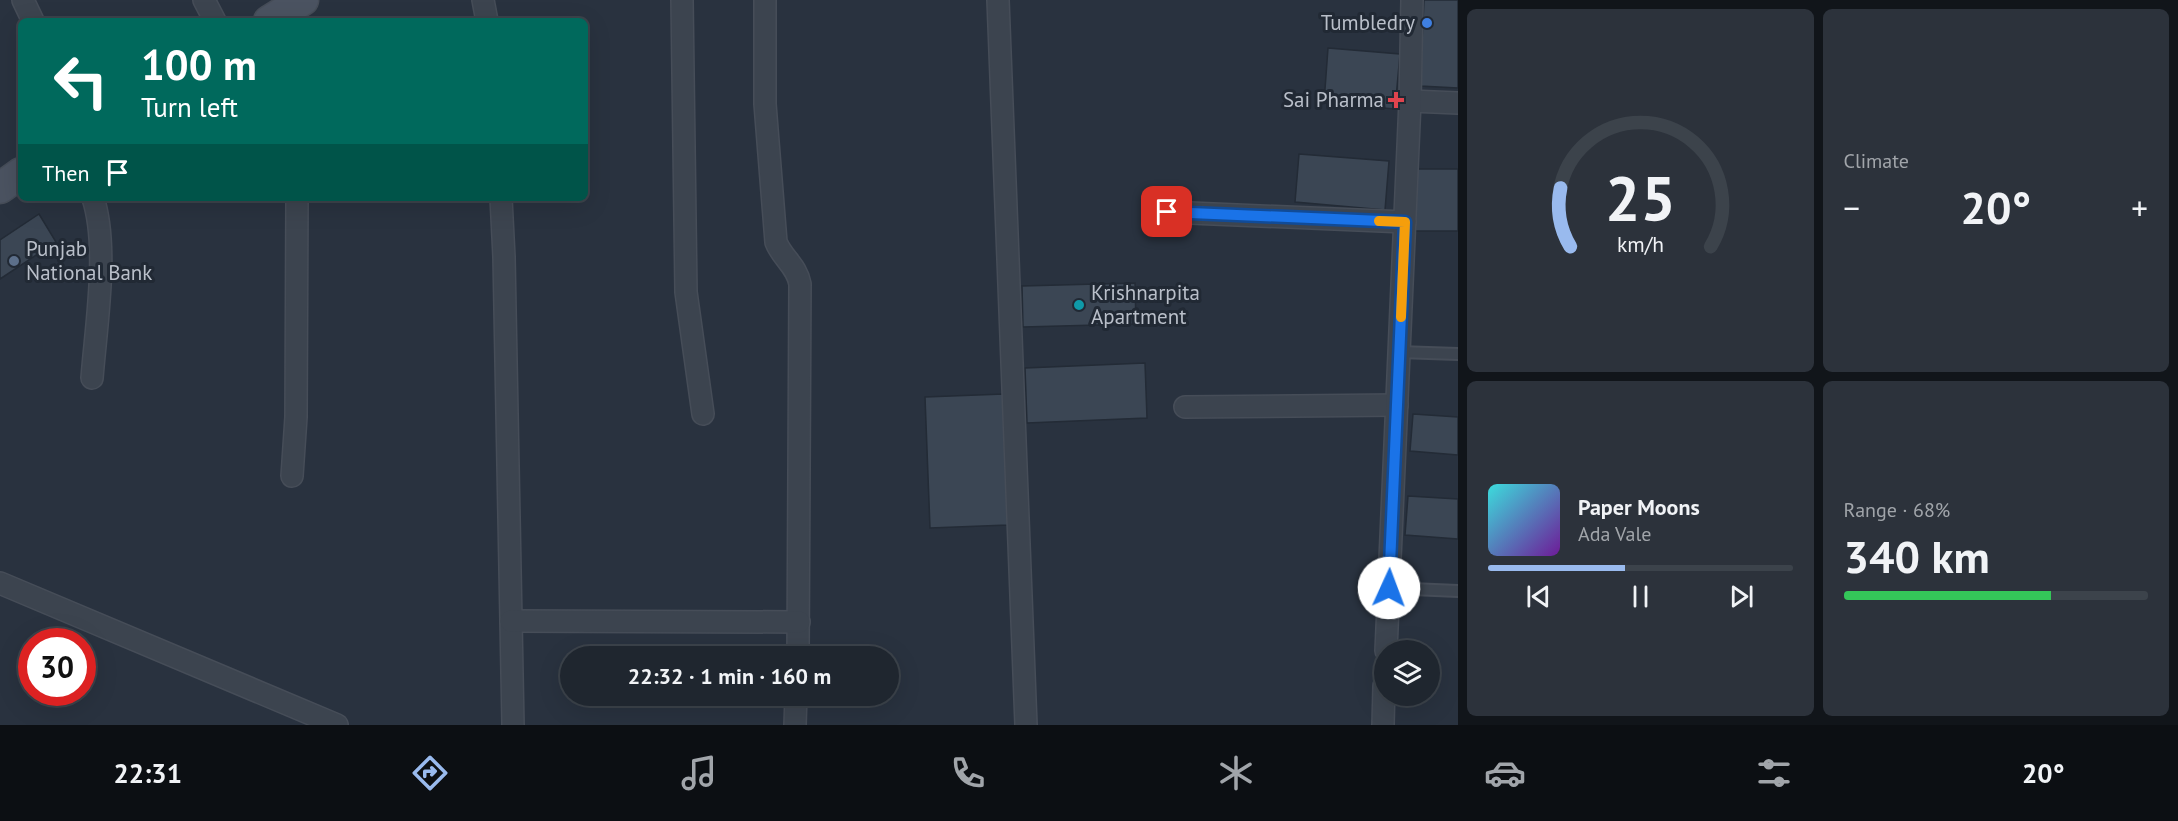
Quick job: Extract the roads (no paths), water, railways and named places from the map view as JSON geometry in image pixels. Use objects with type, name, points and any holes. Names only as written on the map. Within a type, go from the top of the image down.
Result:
[{"type":"main road","points":[[274,18],[303,0]]},
{"type":"main road","points":[[0,188],[18,175]]},
{"type":"street","points":[[23,0],[32,18]]},
{"type":"street","points":[[204,0],[213,18]]},
{"type":"street","points":[[483,0],[486,18]]},
{"type":"street","points":[[682,0],[686,292],[704,414]]},
{"type":"street","points":[[765,0],[765,104],[776,242],[780,252],[797,272],[800,284],[798,646]]},
{"type":"street","points":[[998,0],[1026,725]]},
{"type":"street","points":[[1387,640],[1410,101],[1412,0]]},
{"type":"street","points":[[1410,101],[1458,103]]},
{"type":"street","points":[[92,378],[101,253],[99,224],[94,201]]},
{"type":"street","points":[[292,476],[296,417],[297,201]]},
{"type":"street","points":[[501,201],[513,725]]},
{"type":"street","points":[[1167,212],[1405,222]]},
{"type":"street","points":[[1185,407],[1397,405]]},
{"type":"street","points":[[0,583],[337,725]]},
{"type":"street","points":[[511,621],[799,622]]},
{"type":"street","points":[[795,725],[796,706]]},
{"type":"street","points":[[1383,725],[1384,706]]},
{"type":"lane","points":[[1399,352],[1458,354]]},
{"type":"lane","points":[[1389,588],[1458,591]]},
{"type":"place","name":"Tumbledry","points":[[1427,23]]},
{"type":"place","name":"Sai Pharma","points":[[1396,100]]},
{"type":"place","name":"Punjab National Bank","points":[[14,261]]},
{"type":"place","name":"Krishnarpita Apartment","points":[[1079,305]]}]
